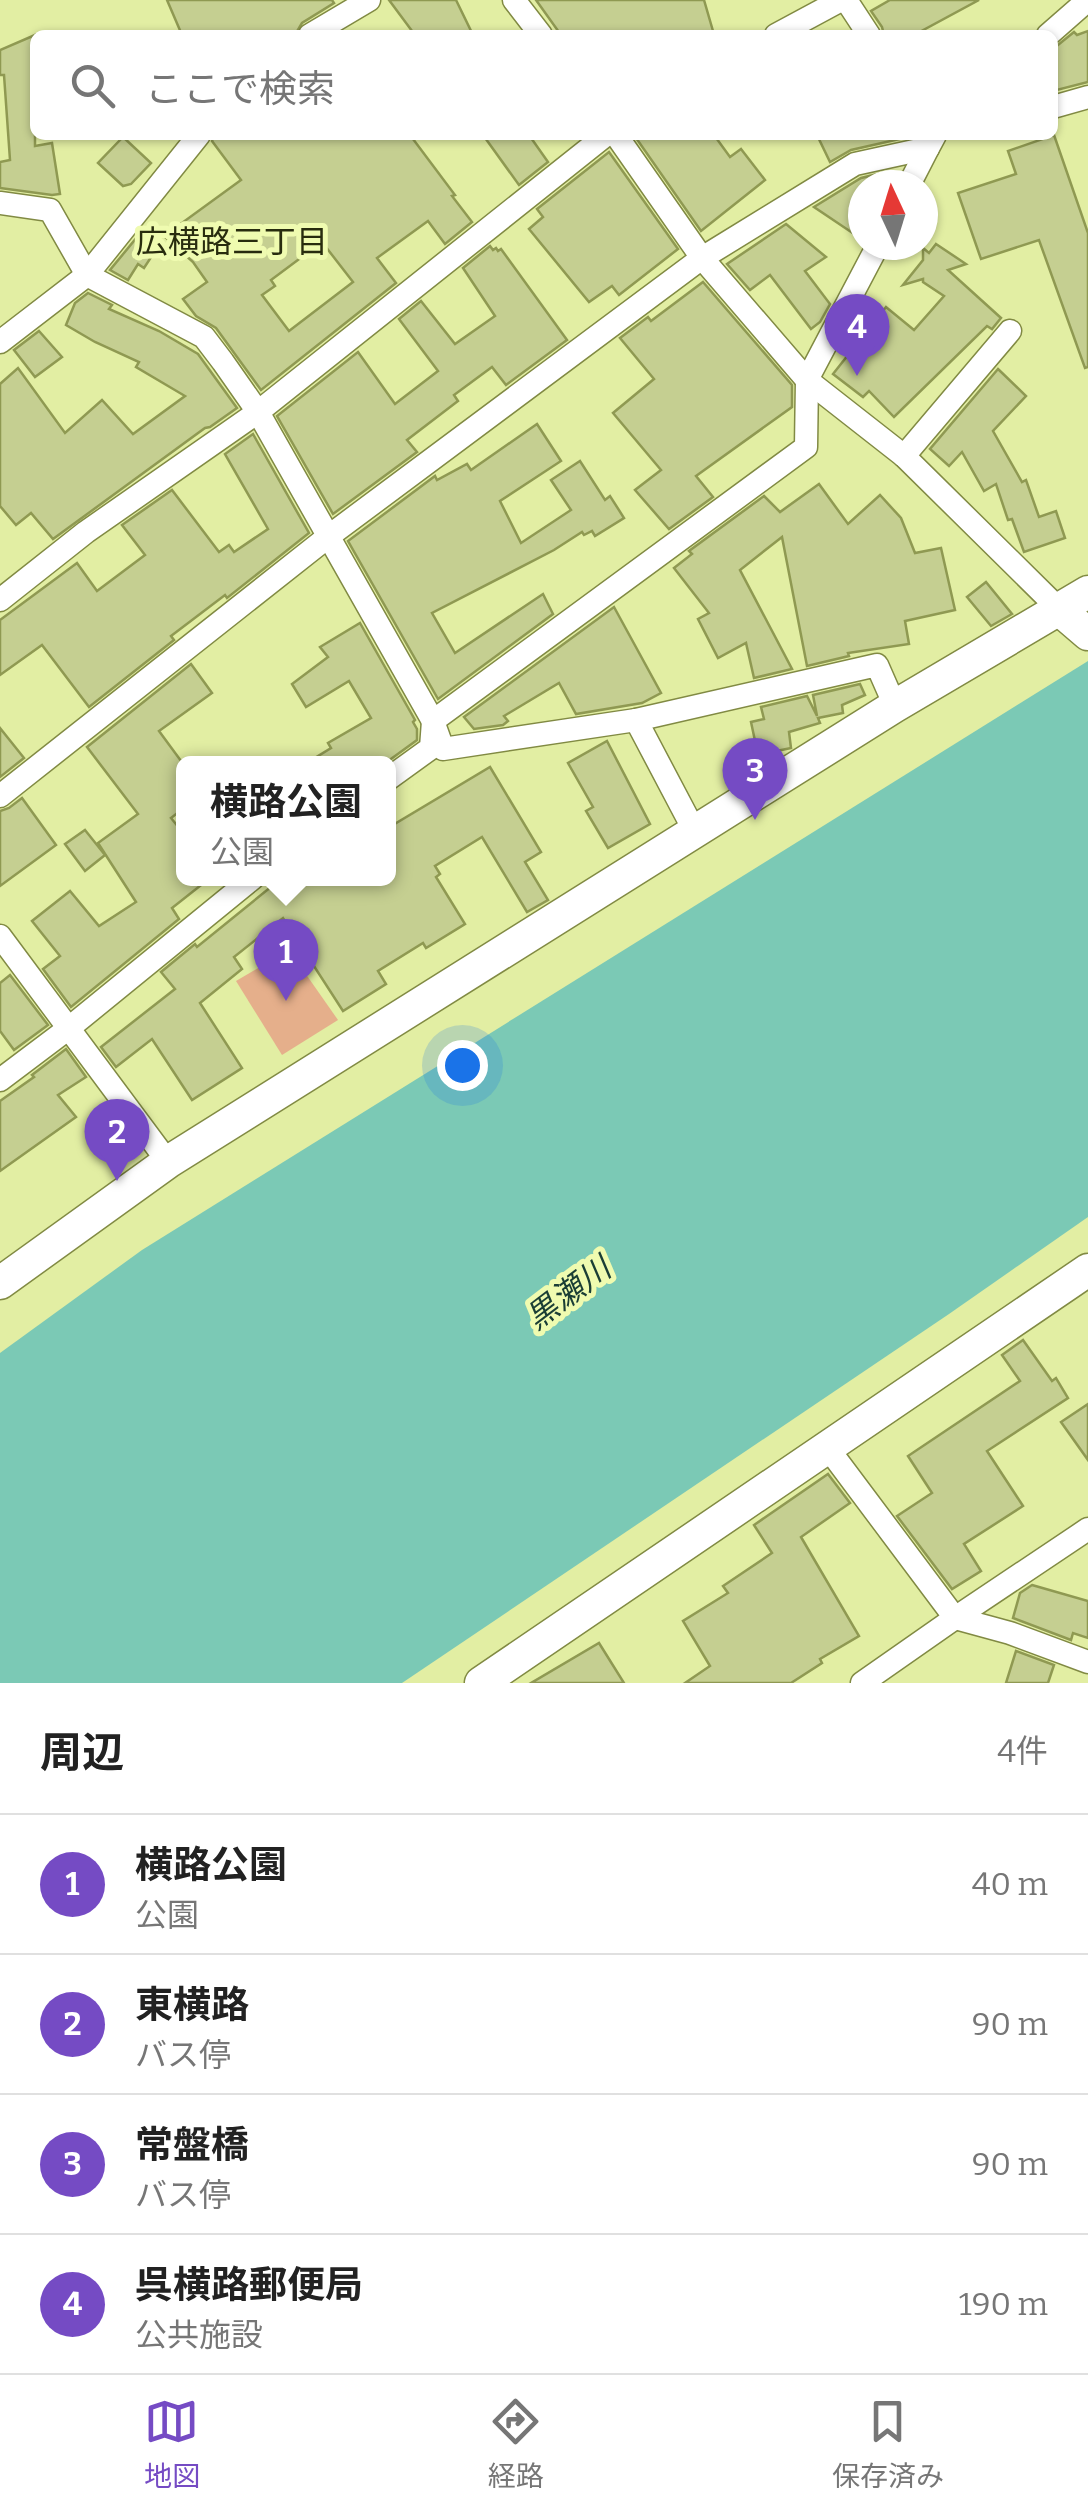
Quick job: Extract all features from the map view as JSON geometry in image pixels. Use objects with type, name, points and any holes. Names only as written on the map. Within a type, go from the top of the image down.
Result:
[{"type":"street","points":[[318,30],[369,0]]},
{"type":"street","points":[[514,0],[537,30]]},
{"type":"street","points":[[781,30],[799,10],[844,0],[866,30]]},
{"type":"street","points":[[1054,30],[1088,0]]},
{"type":"street","points":[[1058,106],[1088,97]]},
{"type":"street","points":[[0,342],[86,275],[195,140]]},
{"type":"street","points":[[0,600],[86,532],[258,412],[600,140]]},
{"type":"street","points":[[619,140],[702,258],[807,380],[904,456],[1076,624]]},
{"type":"street","points":[[0,796],[329,536],[702,258],[855,164],[932,142]]},
{"type":"street","points":[[917,170],[932,142]]},
{"type":"street","points":[[0,203],[50,210],[86,275],[204,337],[258,412],[433,721],[443,749],[636,720],[877,665],[895,706]]},
{"type":"street","points":[[396,773],[431,748],[433,721],[806,447],[807,380],[870,260]]},
{"type":"street","points":[[904,456],[1010,331]]},
{"type":"street","points":[[0,1282],[168,1162],[895,706],[1076,624],[1088,592]]},
{"type":"street","points":[[636,720],[695,832]]},
{"type":"street","points":[[0,1080],[243,886]]},
{"type":"street","points":[[0,936],[168,1162]]},
{"type":"street","points":[[481,1683],[1088,1270]]},
{"type":"street","points":[[827,1447],[955,1618],[1010,1633],[1084,1669]]},
{"type":"street","points":[[862,1683],[1088,1530]]},
{"type":"shaded area","points":[[289,950],[338,1020],[282,1055],[236,981]]},
{"type":"water","name":"黒瀬川","points":[[1088,661],[1088,1217],[402,1683],[0,1683],[0,1353],[142,1250]]},
{"type":"building","points":[[167,0],[334,3],[302,23],[298,30],[180,30]]},
{"type":"building","points":[[389,0],[456,0],[471,30],[411,30]]},
{"type":"building","points":[[536,0],[704,0],[713,30],[557,30]]},
{"type":"building","points":[[890,0],[979,0],[923,30],[883,30],[871,11]]},
{"type":"building","points":[[1088,31],[1088,82],[1058,90],[1058,45],[1074,32],[1077,35]]},
{"type":"building","points":[[30,37],[30,140],[35,140],[35,146],[52,143],[60,194],[0,188],[0,162],[10,160],[0,50]]},
{"type":"building","points":[[120,140],[126,140],[151,163],[131,184],[123,186],[98,163]]},
{"type":"building","points":[[212,140],[414,140],[472,222],[445,244],[428,221],[377,258],[396,283],[261,390],[216,328],[196,316],[183,299],[207,282],[193,262],[164,236],[241,180]],"holes":[[[322,242],[353,282],[289,331],[262,295],[275,286],[271,280]]]},
{"type":"building","points":[[487,140],[533,140],[548,162],[519,185]]},
{"type":"building","points":[[637,140],[718,140],[730,157],[741,149],[765,180],[701,231]]},
{"type":"building","points":[[819,140],[895,140],[851,150],[830,162]]},
{"type":"building","points":[[1040,140],[1056,140],[1088,233],[1088,367],[1085,368],[1039,240],[981,259],[958,193],[1016,174],[1008,151]]},
{"type":"building","points":[[609,152],[678,249],[619,295],[612,286],[589,302],[529,229],[543,217],[537,209]]},
{"type":"building","points":[[848,186],[848,230],[814,207]]},
{"type":"building","points":[[786,224],[826,257],[805,271],[830,304],[811,329],[770,275],[750,290],[727,264]]},
{"type":"building","points":[[138,236],[157,248],[144,268],[138,264],[128,280],[110,270]]},
{"type":"building","points":[[938,245],[966,264],[948,270],[1001,318],[992,329],[987,326],[894,417],[869,391],[863,397],[833,374],[886,307],[914,330],[944,296],[923,279],[903,285],[923,260],[938,260]]},
{"type":"building","points":[[490,246],[493,250],[501,249],[567,340],[506,385],[492,367],[454,395],[458,401],[407,440],[417,452],[333,514],[277,416],[358,352],[395,404],[438,371],[399,319],[421,301],[455,344],[495,316],[463,268]]},
{"type":"building","points":[[703,282],[792,385],[792,407],[696,476],[713,497],[669,529],[635,490],[661,470],[613,413],[654,379],[620,338],[648,317],[651,321]]},
{"type":"building","points":[[88,293],[112,305],[109,309],[198,354],[237,408],[53,539],[31,513],[16,525],[0,506],[0,384],[18,368],[65,433],[102,400],[133,434],[185,396],[136,367],[139,362],[66,325],[75,303]]},
{"type":"building","points":[[39,331],[62,357],[35,377],[14,350]]},
{"type":"building","points":[[998,369],[1026,396],[993,431],[1022,482],[1026,480],[1039,517],[1056,511],[1065,538],[1024,552],[996,484],[984,491],[962,452],[949,466],[930,449]]},
{"type":"building","points":[[537,424],[561,461],[500,501],[521,543],[571,510],[551,480],[580,461],[605,500],[610,496],[624,518],[595,536],[592,531],[584,535],[582,532],[432,613],[455,653],[543,594],[553,614],[438,699],[348,541],[435,476],[437,480],[467,464],[471,470]]},
{"type":"building","points":[[253,434],[309,533],[227,598],[225,595],[171,636],[174,640],[89,707],[42,645],[0,675],[0,620],[77,563],[97,591],[145,555],[122,525],[172,490],[219,552],[229,545],[234,552],[268,529],[225,454]]},
{"type":"building","points":[[819,484],[848,524],[880,495],[901,518],[915,553],[941,548],[955,610],[905,621],[909,644],[848,653],[849,656],[807,666],[782,537],[740,570],[792,669],[754,678],[746,643],[718,658],[698,619],[709,613],[674,568],[692,554],[689,551],[764,496],[780,512]]},
{"type":"building","points":[[986,582],[1012,614],[991,626],[967,597]]},
{"type":"building","points":[[614,607],[661,693],[642,703],[576,714],[559,683],[504,716],[508,721],[503,725],[474,729],[464,717]]},
{"type":"building","points":[[360,623],[415,720],[417,740],[395,756],[318,756],[331,748],[328,743],[371,718],[349,681],[306,707],[292,684],[328,657],[320,647]]},
{"type":"building","points":[[191,664],[212,693],[159,731],[177,756],[176,814],[171,818],[176,824],[176,886],[200,886],[172,908],[179,919],[71,1007],[43,969],[60,956],[32,921],[70,891],[99,926],[136,902],[98,843],[138,814],[87,747]]},
{"type":"building","points":[[860,684],[865,695],[842,705],[843,713],[818,718],[820,723],[789,732],[791,748],[758,755],[751,722],[764,719],[761,707],[807,696],[817,716],[813,695]]},
{"type":"building","points":[[0,728],[24,758],[0,777]]},
{"type":"building","points":[[607,741],[650,824],[608,848],[586,811],[593,807],[568,763]]},
{"type":"building","points":[[490,767],[541,852],[525,862],[548,900],[527,912],[482,837],[435,866],[440,874],[436,877],[465,924],[426,948],[423,943],[378,971],[386,984],[343,1011],[283,918],[234,957],[242,969],[200,1003],[242,1068],[192,1100],[152,1039],[116,1067],[101,1047],[175,989],[161,972],[272,886],[396,886],[396,823]]},
{"type":"building","points":[[22,798],[56,845],[0,886],[0,811]]},
{"type":"building","points":[[85,830],[105,855],[85,871],[65,844]]},
{"type":"building","points":[[10,975],[48,1025],[14,1050],[0,1031],[0,983]]},
{"type":"building","points":[[66,1049],[86,1077],[58,1095],[76,1117],[0,1171],[0,1101]]},
{"type":"building","points":[[1023,1340],[1068,1398],[987,1451],[1023,1506],[964,1544],[981,1571],[952,1589],[897,1516],[932,1493],[908,1456],[1020,1381],[1002,1355]]},
{"type":"building","points":[[1088,1404],[1088,1460],[1061,1422]]},
{"type":"building","points":[[828,1474],[850,1503],[801,1537],[859,1636],[820,1659],[822,1663],[791,1683],[685,1683],[710,1666],[683,1621],[728,1593],[723,1586],[772,1553],[754,1525]]},
{"type":"building","points":[[1032,1585],[1088,1601],[1088,1638],[1073,1633],[1071,1640],[1013,1618],[1020,1593]]},
{"type":"building","points":[[599,1643],[624,1683],[531,1683]]},
{"type":"building","points":[[1016,1651],[1054,1665],[1048,1683],[1006,1683]]},
{"type":"place","name":"呉横路郵便局","points":[[857,376]]},
{"type":"place","name":"常盤橋","points":[[755,820]]},
{"type":"place","name":"横路公園","points":[[286,1001]]},
{"type":"place","name":"東横路","points":[[117,1181]]},
{"type":"district","name":"広横路三丁目","points":[[232,242]]}]
